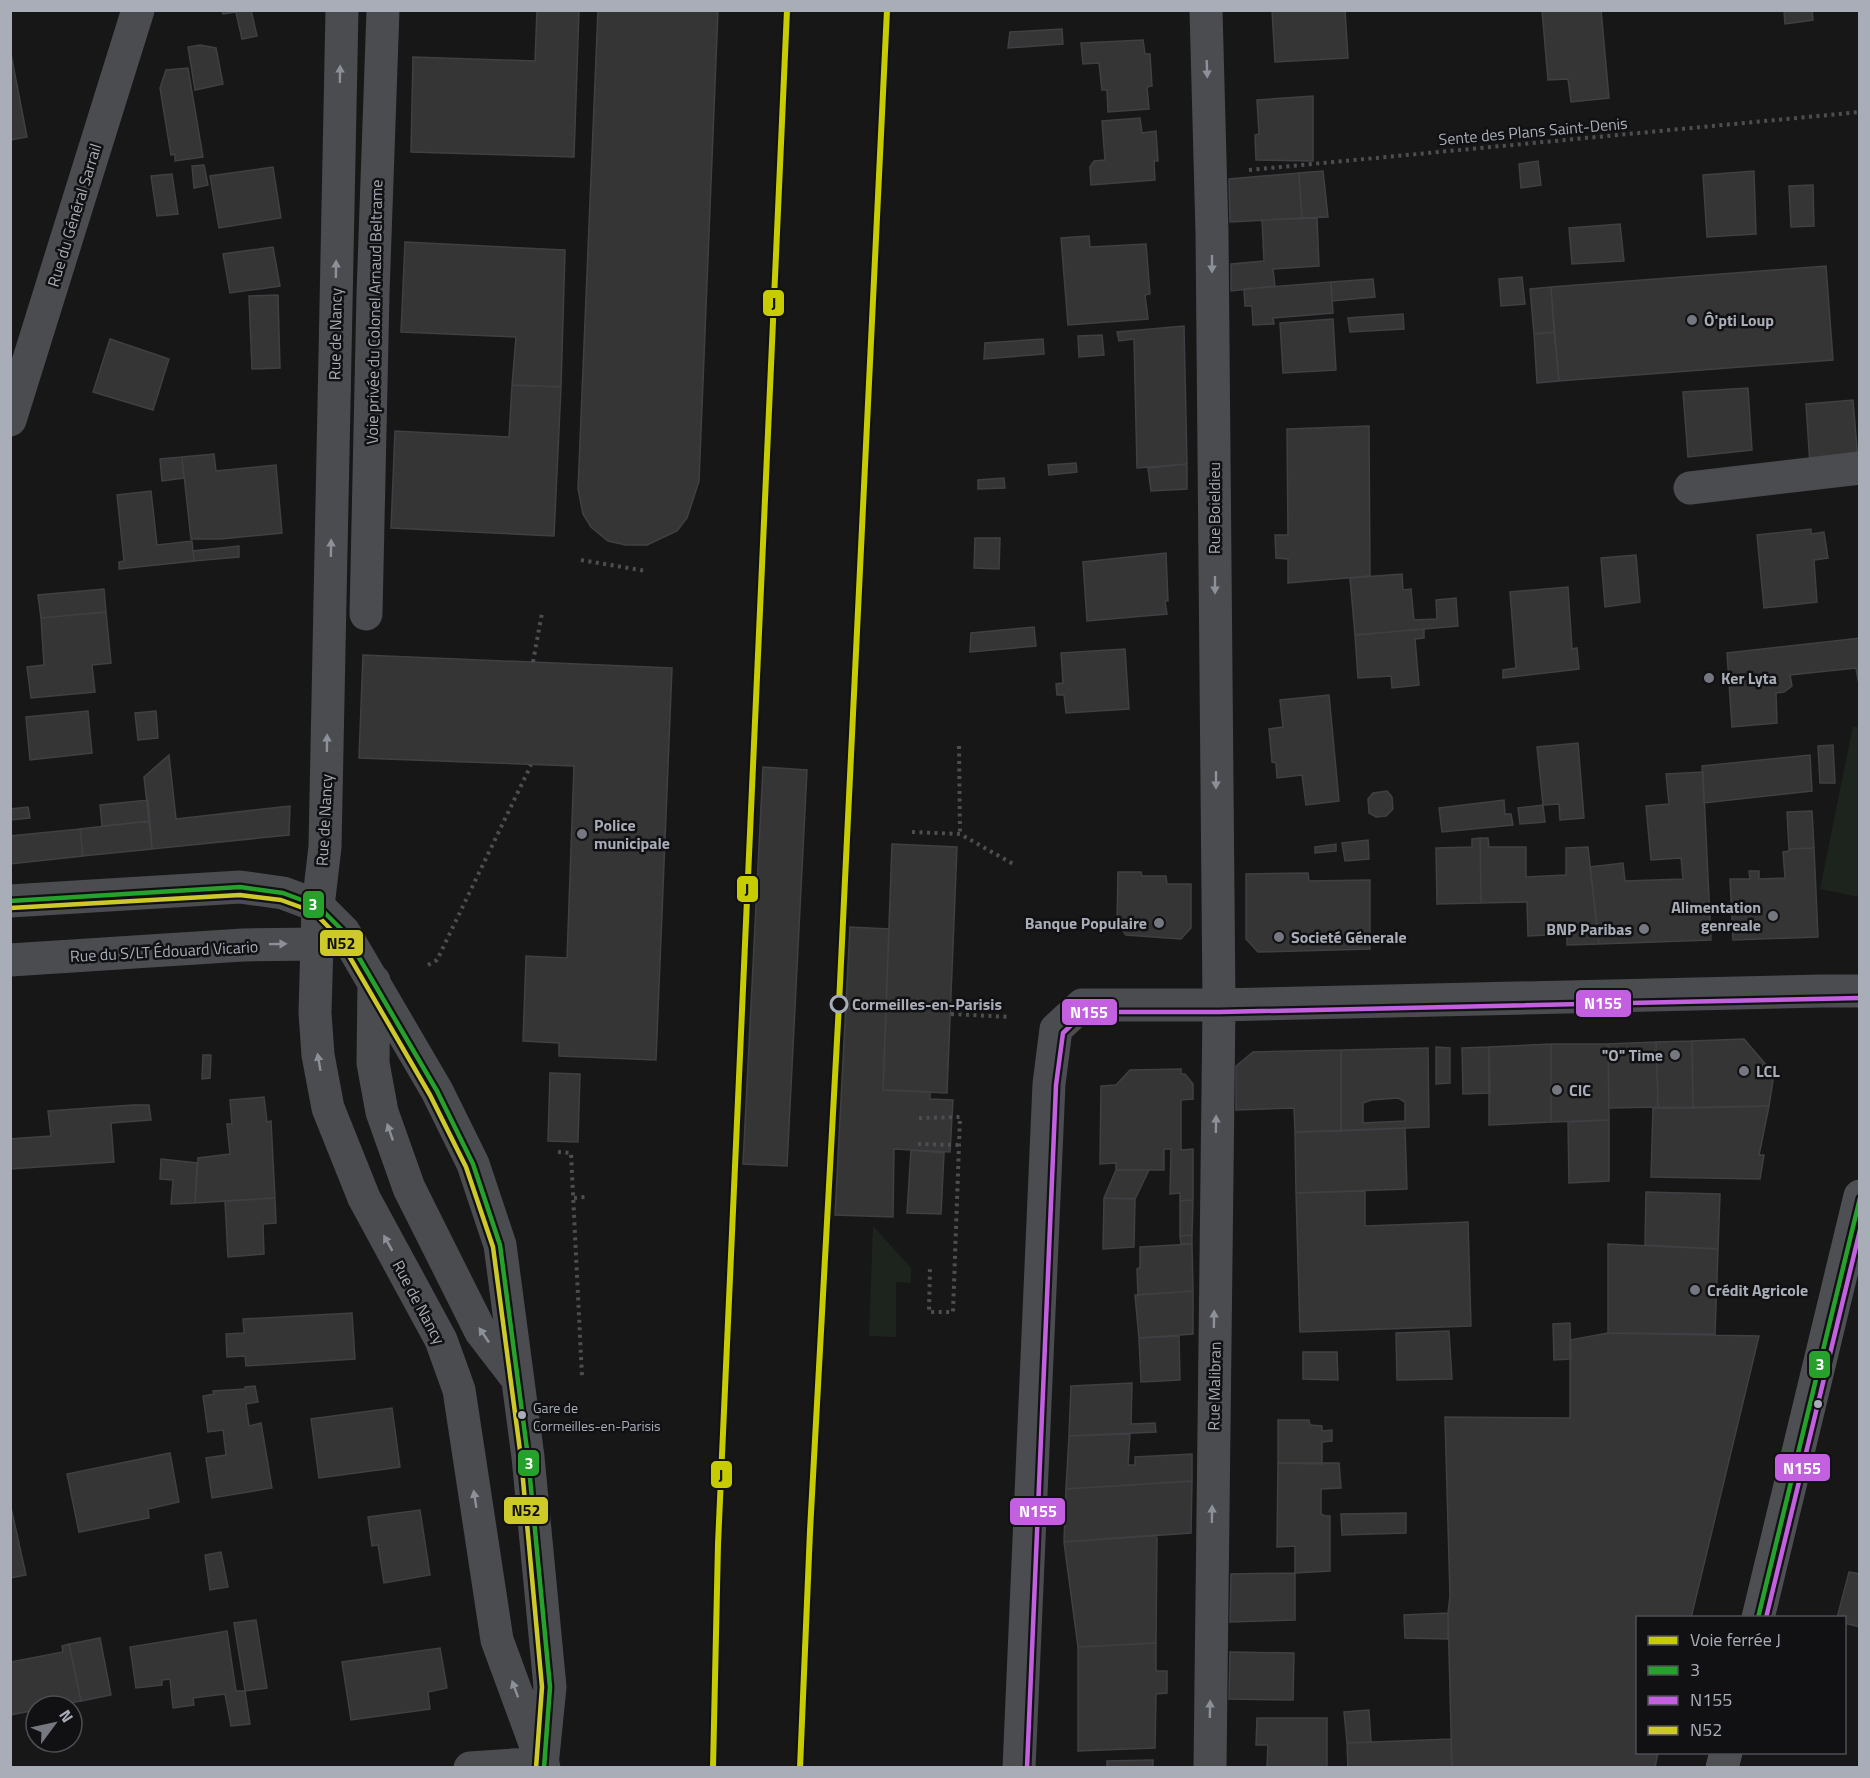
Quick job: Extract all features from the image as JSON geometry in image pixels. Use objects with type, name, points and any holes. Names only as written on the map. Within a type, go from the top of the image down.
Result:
[{"type":"main road","points":[[1758,1616],[1852,1258],[1860,1196]]},
{"type":"street","name":"Rue du Général Sarrail","points":[[10,420],[138,10]]},
{"type":"street","name":"Rue de Nancy","points":[[342,10],[325,847],[318,906],[315,1013],[318,1055],[328,1108],[364,1198],[441,1340],[459,1390],[497,1640],[543,1765]]},
{"type":"street","name":"Voie privée du Colonel Arnaud Beltrame","points":[[366,614],[383,10]]},
{"type":"street","name":"Rue Boieldieu","points":[[1206,10],[1212,233],[1219,1005]]},
{"type":"street","points":[[1690,488],[1860,468]]},
{"type":"street","points":[[10,900],[240,887],[283,893],[318,906],[344,932],[437,1091],[473,1164],[500,1245],[528,1457],[550,1687],[543,1765],[470,1767]]},
{"type":"street","name":"Rue du S/LT Édouard Vicario","points":[[10,960],[243,945],[317,944]]},
{"type":"street","points":[[374,981],[373,1063],[382,1112],[409,1188],[481,1332],[519,1382]]},
{"type":"street","points":[[1019,1767],[1049,1084],[1056,1029],[1082,1005],[1219,1005],[1860,992]]},
{"type":"street","name":"Rue Malibran","points":[[1210,1767],[1219,1005]]},
{"type":"path","name":"Sente des Plans Saint-Denis","points":[[1210,173],[1860,112]]},
{"type":"path","points":[[580,560],[646,571]]},
{"type":"path","points":[[533,662],[542,613]]},
{"type":"path","points":[[959,746],[960,834]]},
{"type":"path","points":[[428,965],[437,960],[531,765]]},
{"type":"path","points":[[912,832],[960,834],[1015,866]]},
{"type":"path","points":[[951,1014],[1011,1017]]},
{"type":"path","points":[[919,1118],[960,1117],[953,1312],[929,1312],[930,1266]]},
{"type":"path","points":[[918,1144],[958,1145]]},
{"type":"path","points":[[558,1152],[571,1153],[582,1377]]},
{"type":"path","points":[[574,1198],[585,1197]]},
{"type":"shaded area","points":[[1853,726],[1860,728],[1859,897],[1820,889]]},
{"type":"shaded area","points":[[873,1226],[911,1268],[911,1283],[896,1282],[896,1337],[869,1336]]},
{"type":"building","points":[[222,10],[251,10],[257,36],[242,39],[236,12],[223,14]]},
{"type":"building","points":[[537,10],[579,10],[574,157],[411,152],[413,57],[535,61]]},
{"type":"building","points":[[598,10],[718,10],[699,481],[687,518],[677,531],[647,545],[626,545],[608,541],[591,527],[583,514],[578,489]]},
{"type":"building","points":[[1272,10],[1345,10],[1348,58],[1275,62]]},
{"type":"building","points":[[1542,10],[1601,10],[1609,98],[1571,102],[1568,79],[1548,80]]},
{"type":"building","points":[[1784,10],[1812,10],[1813,20],[1785,24]]},
{"type":"building","points":[[1062,29],[1063,44],[1008,48],[1010,32]]},
{"type":"building","points":[[1143,40],[1145,54],[1150,54],[1152,86],[1147,87],[1149,109],[1108,112],[1107,90],[1102,90],[1099,63],[1083,64],[1081,43]]},
{"type":"building","points":[[200,45],[216,48],[223,84],[195,90],[188,47]]},
{"type":"building","points":[[10,49],[27,137],[10,140]]},
{"type":"building","points":[[188,68],[203,157],[175,161],[175,154],[171,155],[160,88],[166,70]]},
{"type":"building","points":[[1313,96],[1313,161],[1256,160],[1255,135],[1259,134],[1257,100]]},
{"type":"building","points":[[1140,118],[1142,133],[1156,131],[1158,161],[1154,161],[1155,180],[1091,185],[1090,167],[1094,161],[1105,160],[1102,121]]},
{"type":"building","points":[[1538,161],[1541,185],[1521,188],[1519,164]]},
{"type":"building","points":[[204,165],[208,185],[194,188],[192,166]]},
{"type":"building","points":[[273,167],[281,218],[219,228],[210,176]]},
{"type":"building","points":[[1323,171],[1328,217],[1302,218],[1299,173]]},
{"type":"building","points":[[1754,171],[1756,234],[1707,237],[1703,175]]},
{"type":"building","points":[[1299,173],[1302,218],[1230,222],[1229,179]]},
{"type":"building","points":[[172,174],[178,214],[157,216],[151,176]]},
{"type":"building","points":[[1813,185],[1814,226],[1791,227],[1789,186]]},
{"type":"building","points":[[1317,218],[1319,266],[1273,269],[1275,286],[1231,291],[1231,264],[1264,261],[1262,220]]},
{"type":"building","points":[[1620,224],[1624,261],[1572,264],[1569,228]]},
{"type":"building","points":[[1089,236],[1090,247],[1146,244],[1150,294],[1145,295],[1148,319],[1068,325],[1061,238]]},
{"type":"building","points":[[405,242],[565,250],[561,387],[512,385],[516,337],[401,332]]},
{"type":"building","points":[[273,247],[280,286],[230,293],[223,254]]},
{"type":"building","name":"Ô'pti Loup","points":[[1826,266],[1833,360],[1559,381],[1551,287]]},
{"type":"building","points":[[1522,277],[1525,304],[1501,306],[1499,279]]},
{"type":"building","points":[[1373,279],[1375,297],[1332,301],[1331,282]]},
{"type":"building","points":[[1331,282],[1333,313],[1273,318],[1274,324],[1253,325],[1252,306],[1245,306],[1244,289]]},
{"type":"building","points":[[1551,287],[1554,332],[1534,334],[1530,289]]},
{"type":"building","points":[[278,295],[280,368],[252,369],[249,296]]},
{"type":"building","points":[[1403,314],[1404,329],[1350,332],[1348,318]]},
{"type":"building","points":[[1333,319],[1336,370],[1283,373],[1280,323]]},
{"type":"building","points":[[1184,326],[1187,464],[1137,468],[1134,339],[1119,341],[1117,332]]},
{"type":"building","points":[[1554,332],[1559,381],[1537,383],[1534,334]]},
{"type":"building","points":[[1102,335],[1104,355],[1079,357],[1078,336]]},
{"type":"building","points":[[110,339],[169,359],[153,410],[93,392]]},
{"type":"building","points":[[1043,339],[1044,354],[984,359],[985,343]]},
{"type":"building","points":[[512,385],[561,387],[554,536],[391,528],[395,431],[509,437]]},
{"type":"building","points":[[1748,388],[1752,450],[1688,457],[1683,392]]},
{"type":"building","points":[[1853,400],[1858,461],[1810,465],[1806,404]]},
{"type":"building","points":[[1369,426],[1370,576],[1288,583],[1288,559],[1276,558],[1275,535],[1288,535],[1287,429]]},
{"type":"building","points":[[214,454],[216,471],[276,465],[282,533],[221,539],[191,539],[182,457]]},
{"type":"building","points":[[182,457],[184,478],[162,481],[160,459]]},
{"type":"building","points":[[1076,463],[1077,472],[1049,475],[1048,465]]},
{"type":"building","points":[[1187,464],[1187,489],[1151,491],[1148,468]]},
{"type":"building","points":[[1004,478],[1005,488],[978,489],[978,480]]},
{"type":"building","points":[[151,491],[157,545],[192,541],[194,561],[119,569],[119,562],[124,561],[117,495]]},
{"type":"building","points":[[1811,529],[1811,534],[1824,532],[1828,558],[1814,560],[1817,602],[1764,608],[1757,535]]},
{"type":"building","points":[[975,538],[1000,538],[999,569],[974,568]]},
{"type":"building","points":[[239,546],[239,557],[194,561],[193,551]]},
{"type":"building","points":[[1166,553],[1167,614],[1087,621],[1083,562]]},
{"type":"building","points":[[1636,555],[1640,602],[1605,607],[1601,558]]},
{"type":"building","points":[[1402,574],[1403,590],[1411,589],[1414,620],[1437,619],[1436,600],[1456,598],[1458,626],[1355,635],[1350,578]]},
{"type":"building","points":[[1568,587],[1572,649],[1577,648],[1579,669],[1503,678],[1503,670],[1516,668],[1510,592]]},
{"type":"building","points":[[104,589],[106,612],[41,618],[38,595]]},
{"type":"building","points":[[106,612],[111,663],[92,665],[95,692],[31,698],[27,667],[44,665],[41,618]]},
{"type":"building","points":[[1034,627],[1036,646],[970,652],[971,633]]},
{"type":"building","points":[[1424,629],[1424,638],[1415,639],[1419,685],[1392,688],[1391,676],[1358,678],[1355,635]]},
{"type":"building","points":[[1860,638],[1860,690],[1856,668],[1790,675],[1792,686],[1784,692],[1776,693],[1777,723],[1732,727],[1727,653]]},
{"type":"building","points":[[1125,649],[1129,709],[1066,713],[1064,695],[1057,695],[1056,684],[1063,683],[1061,653]]},
{"type":"building","points":[[363,655],[672,668],[656,1060],[559,1056],[559,1043],[523,1041],[526,956],[567,958],[574,766],[359,758]]},
{"type":"building","points":[[1329,695],[1339,801],[1306,805],[1302,775],[1277,778],[1276,763],[1272,762],[1269,729],[1283,727],[1280,700]]},
{"type":"building","points":[[88,711],[92,753],[30,760],[26,717]]},
{"type":"building","points":[[156,711],[158,738],[138,740],[135,713]]},
{"type":"building","points":[[1578,743],[1584,818],[1560,820],[1559,804],[1543,805],[1537,747]]},
{"type":"building","points":[[1833,745],[1835,783],[1820,783],[1818,746]]},
{"type":"building","points":[[169,755],[176,819],[290,806],[289,835],[152,849],[144,777]]},
{"type":"building","points":[[1810,755],[1812,791],[1704,803],[1702,766]]},
{"type":"building","points":[[763,767],[807,770],[787,1166],[743,1164]]},
{"type":"building","points":[[1703,772],[1711,940],[1599,944],[1590,867],[1623,863],[1625,881],[1683,879],[1681,858],[1651,860],[1646,806],[1669,804],[1666,774]]},
{"type":"building","points":[[1387,791],[1392,797],[1393,809],[1386,816],[1376,817],[1369,813],[1368,799],[1373,793]]},
{"type":"building","points":[[148,800],[150,821],[102,826],[100,805]]},
{"type":"building","points":[[1504,800],[1505,814],[1511,814],[1513,825],[1442,832],[1439,808]]},
{"type":"building","points":[[1543,805],[1545,822],[1520,824],[1518,808]]},
{"type":"building","points":[[28,807],[30,818],[10,820],[10,809]]},
{"type":"building","points":[[1812,811],[1814,848],[1789,849],[1787,812]]},
{"type":"building","points":[[150,821],[152,849],[83,856],[80,829]]},
{"type":"building","points":[[80,829],[83,856],[10,864],[10,836]]},
{"type":"building","points":[[1480,838],[1488,838],[1489,847],[1526,847],[1526,877],[1566,875],[1566,848],[1588,847],[1599,944],[1567,945],[1567,934],[1528,936],[1527,902],[1481,903]]},
{"type":"building","points":[[1480,838],[1481,903],[1437,904],[1436,848],[1472,847],[1472,839]]},
{"type":"building","points":[[1368,840],[1369,859],[1345,861],[1342,843]]},
{"type":"building","points":[[892,844],[957,847],[947,1093],[883,1090]]},
{"type":"building","points":[[1336,844],[1336,851],[1315,853],[1315,847]]},
{"type":"building","points":[[1814,848],[1818,937],[1733,940],[1730,879],[1750,879],[1749,871],[1759,871],[1759,879],[1785,878],[1783,852],[1789,849]]},
{"type":"building","points":[[1118,872],[1141,872],[1142,876],[1166,876],[1167,884],[1191,884],[1191,928],[1181,939],[1126,935],[1117,923]]},
{"type":"building","points":[[1308,873],[1309,881],[1370,880],[1370,949],[1258,952],[1246,939],[1246,874]]},
{"type":"building","points":[[850,927],[889,929],[883,1090],[930,1092],[930,1099],[953,1100],[950,1152],[894,1149],[893,1217],[835,1215]]},
{"type":"building","points":[[1744,1039],[1774,1074],[1769,1106],[1693,1108],[1692,1041]]},
{"type":"building","points":[[1692,1041],[1693,1108],[1658,1107],[1656,1042]]},
{"type":"building","points":[[1656,1042],[1658,1107],[1609,1108],[1608,1044]]},
{"type":"building","points":[[1551,1044],[1551,1122],[1489,1125],[1489,1047]]},
{"type":"building","points":[[1551,1044],[1608,1044],[1609,1120],[1551,1122]]},
{"type":"building","points":[[1436,1047],[1450,1048],[1450,1083],[1436,1084]]},
{"type":"building","points":[[1489,1047],[1490,1093],[1463,1094],[1462,1048]]},
{"type":"building","points":[[1428,1048],[1429,1127],[1341,1131],[1341,1050]],"holes":[[[1398,1098],[1405,1102],[1405,1121],[1363,1123],[1363,1103],[1371,1100]]]},
{"type":"building","points":[[1341,1050],[1341,1131],[1295,1132],[1294,1108],[1236,1110],[1236,1066],[1253,1052]]},
{"type":"building","points":[[203,1055],[211,1055],[210,1078],[202,1079]]},
{"type":"building","points":[[1181,1069],[1181,1074],[1185,1074],[1193,1084],[1193,1099],[1181,1100],[1181,1150],[1193,1149],[1193,1200],[1180,1201],[1180,1193],[1170,1194],[1171,1149],[1164,1149],[1164,1170],[1116,1170],[1116,1163],[1100,1164],[1101,1086],[1116,1085],[1130,1070]]},
{"type":"building","points":[[550,1073],[580,1074],[578,1142],[548,1141]]},
{"type":"building","points":[[264,1097],[267,1122],[271,1121],[275,1198],[195,1203],[198,1158],[230,1154],[227,1124],[232,1124],[230,1100]]},
{"type":"building","points":[[149,1105],[151,1120],[111,1123],[114,1162],[10,1169],[10,1139],[51,1136],[48,1111]]},
{"type":"building","points":[[1769,1106],[1759,1155],[1764,1155],[1760,1179],[1651,1177],[1653,1108]]},
{"type":"building","points":[[1609,1120],[1609,1181],[1569,1183],[1568,1122]]},
{"type":"building","points":[[1405,1128],[1407,1189],[1296,1193],[1295,1132]]},
{"type":"building","points":[[911,1150],[944,1153],[941,1214],[907,1213]]},
{"type":"building","points":[[161,1159],[197,1163],[195,1203],[171,1204],[173,1180],[160,1179]]},
{"type":"building","points":[[1116,1170],[1149,1170],[1135,1199],[1104,1198]]},
{"type":"building","points":[[1365,1191],[1365,1226],[1468,1222],[1471,1326],[1300,1332],[1296,1193]]},
{"type":"building","points":[[1646,1192],[1720,1194],[1718,1249],[1645,1245]]},
{"type":"building","points":[[275,1198],[276,1223],[263,1224],[264,1254],[228,1257],[225,1201]]},
{"type":"building","points":[[1104,1198],[1135,1199],[1134,1247],[1103,1249]]},
{"type":"building","points":[[1193,1200],[1192,1235],[1180,1236],[1180,1201]]},
{"type":"building","points":[[1192,1235],[1192,1244],[1181,1244],[1180,1236]]},
{"type":"building","points":[[1192,1244],[1193,1291],[1138,1295],[1137,1269],[1140,1267],[1140,1247]]},
{"type":"building","points":[[1608,1244],[1718,1249],[1715,1334],[1608,1333]]},
{"type":"building","points":[[1193,1291],[1193,1334],[1139,1338],[1135,1295]]},
{"type":"building","points":[[352,1313],[355,1359],[246,1366],[245,1356],[227,1357],[226,1334],[244,1333],[243,1319]]},
{"type":"building","points":[[1570,1323],[1571,1359],[1554,1360],[1553,1324]]},
{"type":"building","points":[[1449,1331],[1452,1379],[1397,1380],[1396,1333]]},
{"type":"building","points":[[1608,1333],[1759,1336],[1691,1616],[1636,1616],[1636,1754],[1658,1754],[1655,1768],[1452,1768],[1445,1417],[1570,1418],[1570,1340]]},
{"type":"building","points":[[1179,1336],[1180,1380],[1141,1382],[1139,1338]]},
{"type":"building","points":[[1303,1352],[1337,1352],[1338,1380],[1303,1379]]},
{"type":"building","points":[[1132,1383],[1131,1424],[1155,1423],[1156,1432],[1069,1436],[1071,1386]]},
{"type":"building","points":[[255,1386],[258,1402],[246,1404],[249,1426],[261,1423],[272,1488],[212,1498],[206,1458],[226,1455],[223,1430],[208,1432],[203,1396],[214,1394],[213,1391]]},
{"type":"building","points":[[392,1408],[400,1467],[319,1478],[311,1419]]},
{"type":"building","points":[[1278,1420],[1309,1420],[1310,1425],[1322,1426],[1322,1431],[1332,1430],[1332,1441],[1322,1442],[1322,1464],[1278,1463]]},
{"type":"building","points":[[1130,1434],[1128,1465],[1135,1465],[1135,1457],[1192,1454],[1192,1481],[1066,1489],[1069,1436]]},
{"type":"building","points":[[170,1453],[179,1502],[148,1509],[149,1518],[79,1532],[67,1474]]},
{"type":"building","points":[[1278,1463],[1339,1463],[1341,1488],[1321,1489],[1321,1514],[1330,1516],[1330,1571],[1295,1573],[1295,1546],[1277,1547]]},
{"type":"building","points":[[1192,1481],[1191,1533],[1064,1542],[1066,1489]]},
{"type":"building","points":[[10,1503],[26,1575],[10,1578]]},
{"type":"building","points":[[420,1510],[430,1575],[384,1583],[378,1545],[372,1546],[368,1517]]},
{"type":"building","points":[[1406,1513],[1406,1533],[1342,1535],[1341,1514]]},
{"type":"building","points":[[1157,1535],[1156,1643],[1078,1647],[1064,1542]]},
{"type":"building","points":[[221,1552],[228,1587],[210,1590],[205,1555]]},
{"type":"building","points":[[1849,1572],[1860,1574],[1860,1627],[1846,1624],[1846,1616],[1838,1616]]},
{"type":"building","points":[[1295,1573],[1295,1620],[1230,1622],[1231,1574]]},
{"type":"building","points":[[1448,1613],[1448,1639],[1405,1638],[1404,1615]]},
{"type":"building","points":[[256,1620],[267,1688],[245,1691],[234,1623]]},
{"type":"building","points":[[227,1631],[236,1691],[245,1691],[250,1724],[231,1726],[225,1694],[193,1698],[194,1705],[173,1708],[170,1679],[162,1680],[162,1685],[136,1688],[130,1647]]},
{"type":"building","points":[[100,1638],[111,1695],[84,1700],[84,1694],[80,1694],[69,1644]]},
{"type":"building","points":[[1156,1643],[1156,1671],[1167,1671],[1167,1693],[1156,1694],[1155,1748],[1078,1751],[1078,1647]]},
{"type":"building","points":[[69,1644],[80,1694],[24,1694],[24,1712],[10,1715],[10,1662],[63,1652],[62,1646]]},
{"type":"building","points":[[440,1648],[447,1688],[428,1692],[430,1709],[351,1720],[342,1662]]},
{"type":"building","points":[[1230,1652],[1294,1653],[1293,1700],[1229,1699]]},
{"type":"building","points":[[1369,1710],[1371,1742],[1347,1743],[1344,1712]]},
{"type":"building","points":[[1257,1718],[1327,1718],[1327,1768],[1267,1768],[1268,1745],[1256,1745]]},
{"type":"building","points":[[1451,1739],[1452,1768],[1348,1768],[1347,1743]]},
{"type":"building","points":[[1153,1760],[1153,1768],[1107,1768],[1107,1761]]},
{"type":"rail line","name":"J","points":[[713,1768],[718,1544],[787,10]]},
{"type":"rail line","name":"J","points":[[800,1768],[887,10]]},
{"type":"transit line","name":"3","points":[[10,901],[240,887],[283,893],[318,906],[344,932],[437,1091],[473,1164],[500,1245],[528,1457],[550,1687],[544,1768]]},
{"type":"transit line","name":"N52","points":[[10,908],[240,895],[281,900],[314,912],[338,937],[430,1095],[466,1167],[493,1247],[521,1458],[542,1687],[536,1768]]},
{"type":"transit line","name":"N155","points":[[1027,1768],[1056,1085],[1063,1033],[1085,1012],[1219,1012],[1860,998]]},
{"type":"transit line","name":"3","points":[[1758,1616],[1860,1198]]},
{"type":"transit line","name":"N155","points":[[1766,1616],[1860,1230]]},
{"type":"place","name":"Ô'pti Loup","points":[[1692,320]]},
{"type":"place","name":"Ker Lyta","points":[[1709,678]]},
{"type":"place","name":"Police municipale","points":[[582,834]]},
{"type":"place","name":"Alimentation genreale","points":[[1773,916]]},
{"type":"place","name":"Banque Populaire","points":[[1159,923]]},
{"type":"place","name":"BNP Paribas","points":[[1644,929]]},
{"type":"place","name":"Societé Génerale","points":[[1279,937]]},
{"type":"place","name":"Cormeilles-en-Parisis","points":[[839,1004]]},
{"type":"place","name":"\"O\" Time","points":[[1675,1055]]},
{"type":"place","name":"LCL","points":[[1744,1071]]},
{"type":"place","name":"CIC","points":[[1557,1090]]},
{"type":"place","name":"Crédit Agricole","points":[[1695,1290]]},
{"type":"place","name":"Gare de Cormeilles-en-Parisis","points":[[522,1415]]}]
